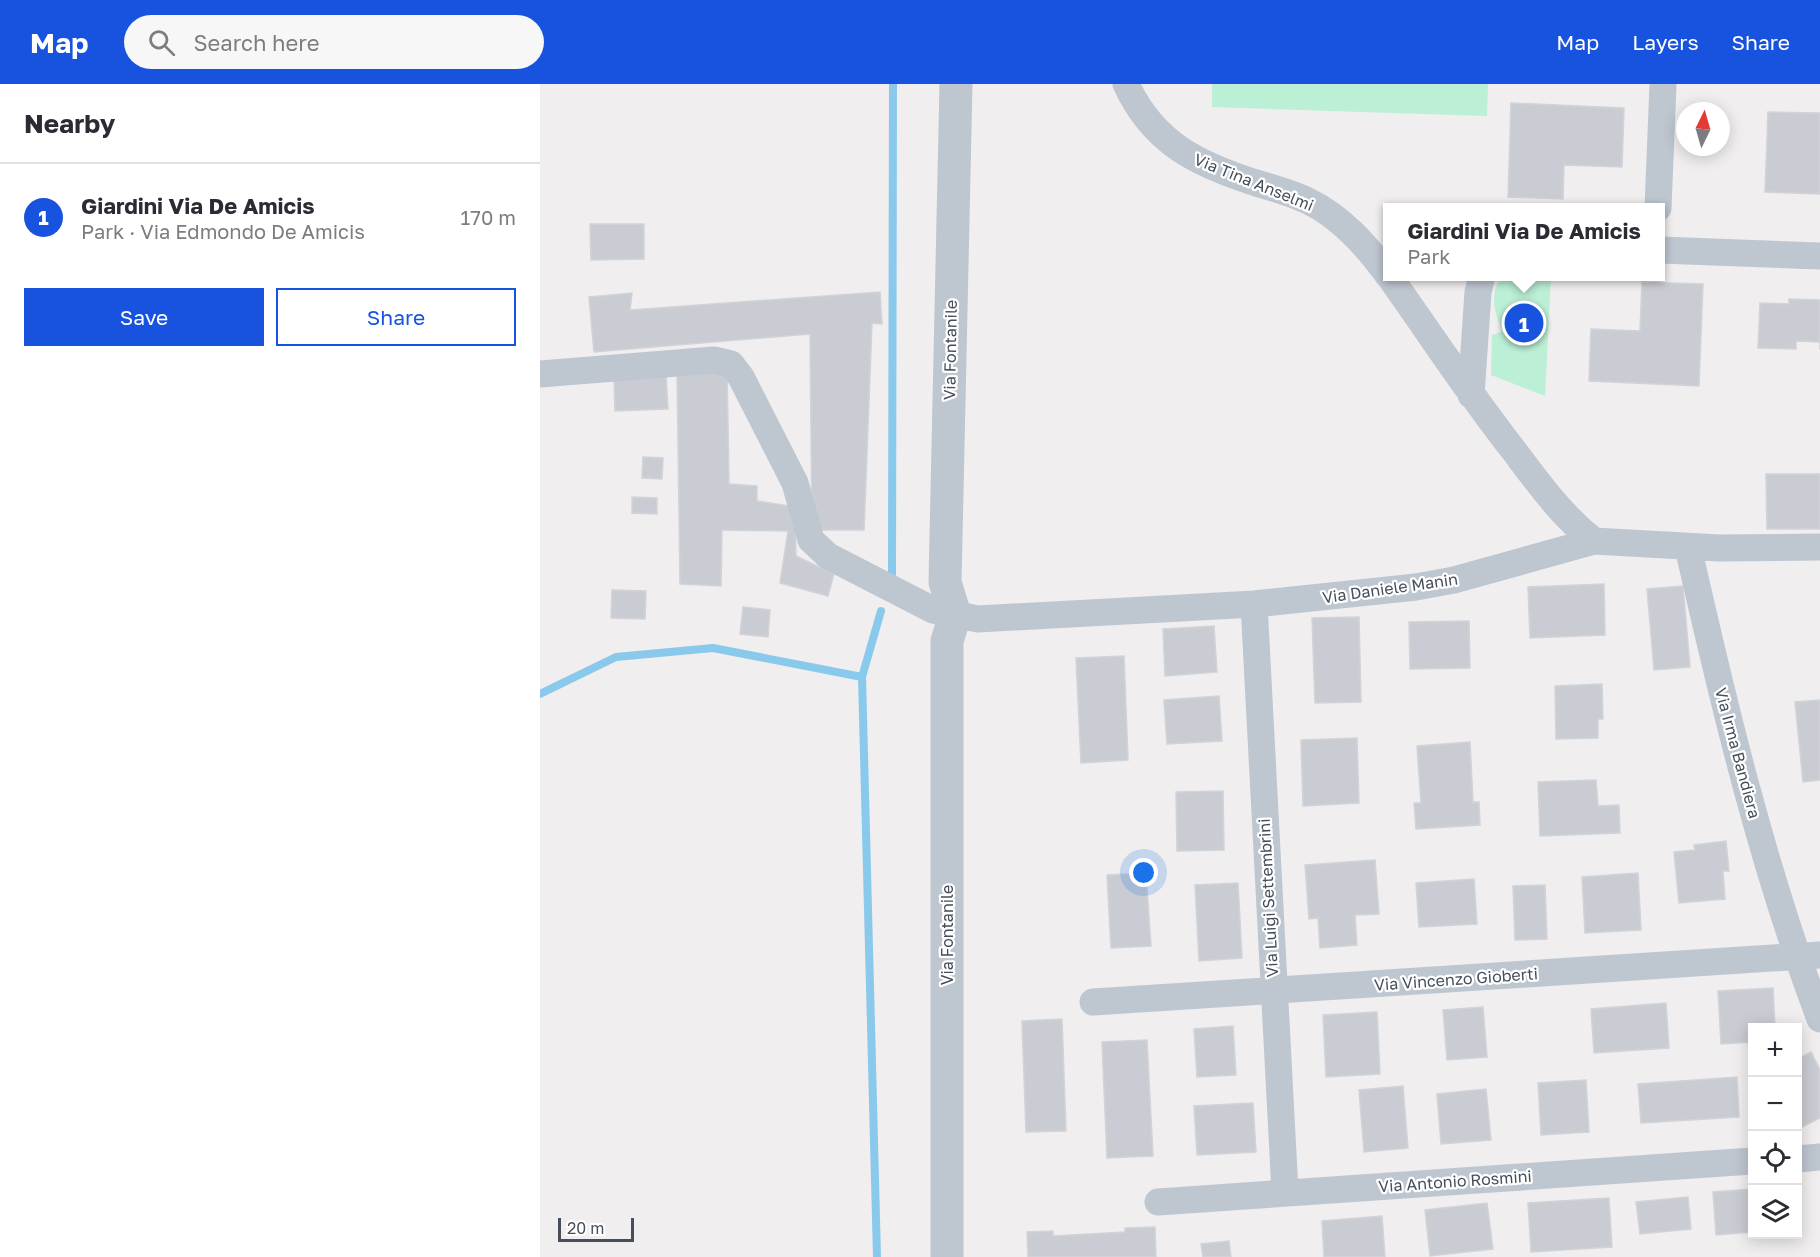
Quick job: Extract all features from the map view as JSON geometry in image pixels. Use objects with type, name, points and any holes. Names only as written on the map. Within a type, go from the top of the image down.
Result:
[{"type":"street","name":"Via Fontanile","points":[[956,84],[945,582],[962,641],[968,1257]]},
{"type":"street","name":"Via Fontanile","points":[[947,1257],[947,641],[962,583],[973,84]]},
{"type":"street","name":"Via Tina Anselmi","points":[[1126,84],[1154,127],[1176,148],[1209,166],[1298,197],[1317,206],[1353,233],[1383,270]]},
{"type":"street","points":[[1658,203],[1663,84]]},
{"type":"street","points":[[1665,250],[1820,256]]},
{"type":"street","name":"Via Tina Anselmi","points":[[1391,281],[1471,396],[1557,507],[1594,541]]},
{"type":"street","points":[[1471,396],[1478,292],[1481,281]]},
{"type":"street","name":"Via Daniele Manin","points":[[540,374],[714,360],[731,364],[741,376],[791,475],[801,501],[808,531],[815,546],[828,556],[933,610],[978,619],[1254,604],[1416,587],[1454,580],[1594,541],[1688,547],[1820,547]]},
{"type":"street","name":"Via Irma Bandiera","points":[[1688,547],[1740,768],[1808,956],[1820,1019]]},
{"type":"street","name":"Via Luigi Settembrini","points":[[1254,604],[1285,1192]]},
{"type":"street","name":"Via Vincenzo Gioberti","points":[[1093,1002],[1808,956]]},
{"type":"street","points":[[1802,1159],[1820,1157]]},
{"type":"street","name":"Via Antonio Rosmini","points":[[1158,1202],[1748,1161]]},
{"type":"green space","points":[[1212,84],[1488,84],[1487,116],[1212,107]]},
{"type":"green space","points":[[1499,281],[1551,281],[1545,396],[1491,375],[1492,335],[1503,331],[1494,303]]},
{"type":"building","points":[[1511,103],[1624,108],[1622,167],[1564,165],[1563,199],[1508,197]]},
{"type":"building","points":[[1768,112],[1820,113],[1820,194],[1765,192]]},
{"type":"building","points":[[590,224],[644,224],[644,259],[591,260]]},
{"type":"building","points":[[1642,282],[1703,284],[1699,386],[1589,381],[1591,329],[1640,331]]},
{"type":"building","points":[[880,292],[882,324],[872,323],[864,530],[812,530],[810,334],[594,352],[589,297],[632,293],[630,310]]},
{"type":"building","points":[[1789,299],[1820,300],[1820,342],[1796,341],[1796,349],[1758,348],[1760,303],[1789,304]]},
{"type":"building","points":[[727,365],[729,484],[757,486],[757,501],[795,507],[796,556],[834,574],[828,596],[780,583],[788,531],[722,530],[721,586],[680,584],[677,369]]},
{"type":"building","points":[[666,374],[668,409],[615,411],[614,376]]},
{"type":"building","points":[[643,457],[663,458],[662,479],[642,478]]},
{"type":"building","points":[[1766,474],[1820,474],[1820,529],[1767,529]]},
{"type":"building","points":[[632,497],[657,498],[657,514],[632,513]]},
{"type":"building","points":[[1604,584],[1605,635],[1530,638],[1528,587]]},
{"type":"building","points":[[1683,586],[1690,667],[1654,670],[1647,589]]},
{"type":"building","points":[[612,590],[646,591],[645,619],[611,618]]},
{"type":"building","points":[[743,607],[770,610],[768,637],[740,634]]},
{"type":"building","points":[[1359,617],[1361,702],[1315,703],[1312,618]]},
{"type":"building","points":[[1469,621],[1470,668],[1410,669],[1409,622]]},
{"type":"building","points":[[1214,626],[1217,672],[1165,676],[1163,629]]},
{"type":"building","points":[[1124,656],[1128,760],[1081,763],[1076,658]]},
{"type":"building","points":[[1602,684],[1603,719],[1598,719],[1598,738],[1556,739],[1555,686]]},
{"type":"building","points":[[1219,696],[1222,741],[1167,744],[1164,700]]},
{"type":"building","points":[[1820,700],[1820,780],[1803,782],[1795,702]]},
{"type":"building","points":[[1357,738],[1359,803],[1303,806],[1301,740]]},
{"type":"building","points":[[1470,742],[1473,802],[1479,802],[1480,825],[1416,829],[1414,803],[1421,803],[1417,746]]},
{"type":"building","points":[[1596,780],[1598,806],[1619,805],[1620,833],[1540,836],[1538,782]]},
{"type":"building","points":[[1223,791],[1224,850],[1177,851],[1176,792]]},
{"type":"building","points":[[1726,841],[1729,871],[1723,871],[1725,899],[1679,903],[1674,852],[1695,850],[1694,845]]},
{"type":"building","points":[[1375,860],[1379,914],[1355,915],[1357,945],[1320,948],[1318,918],[1309,919],[1305,865]]},
{"type":"building","points":[[1146,873],[1151,946],[1111,948],[1107,875]]},
{"type":"building","points":[[1638,873],[1641,930],[1585,933],[1582,877]]},
{"type":"building","points":[[1474,879],[1477,924],[1419,927],[1416,883]]},
{"type":"building","points":[[1238,883],[1242,958],[1199,961],[1195,885]]},
{"type":"building","points":[[1545,885],[1547,939],[1515,940],[1513,886]]},
{"type":"building","points":[[1773,988],[1775,1023],[1748,1023],[1748,1042],[1721,1044],[1718,991]]},
{"type":"building","points":[[1666,1003],[1669,1048],[1594,1053],[1591,1009]]},
{"type":"building","points":[[1483,1007],[1487,1057],[1447,1060],[1443,1010]]},
{"type":"building","points":[[1377,1012],[1380,1074],[1326,1077],[1323,1015]]},
{"type":"building","points":[[1062,1019],[1066,1131],[1026,1132],[1022,1021]]},
{"type":"building","points":[[1233,1026],[1236,1075],[1197,1077],[1194,1029]]},
{"type":"building","points":[[1147,1040],[1153,1156],[1107,1158],[1102,1042]]},
{"type":"building","points":[[1811,1052],[1820,1070],[1820,1118],[1802,1127],[1802,1077],[1802,1057]]},
{"type":"building","points":[[1737,1077],[1739,1117],[1641,1123],[1638,1084]]},
{"type":"building","points":[[1586,1080],[1589,1132],[1541,1135],[1538,1083]]},
{"type":"building","points":[[1403,1086],[1408,1148],[1364,1152],[1359,1090]]},
{"type":"building","points":[[1486,1089],[1491,1140],[1441,1144],[1437,1094]]},
{"type":"building","points":[[1253,1103],[1256,1152],[1197,1155],[1194,1106]]},
{"type":"building","points":[[1748,1189],[1748,1232],[1716,1235],[1713,1192]]},
{"type":"building","points":[[1688,1197],[1691,1229],[1640,1234],[1636,1202]]},
{"type":"building","points":[[1609,1198],[1612,1247],[1531,1252],[1528,1203]]},
{"type":"building","points":[[1487,1203],[1493,1249],[1430,1256],[1425,1210]]},
{"type":"building","points":[[1382,1216],[1385,1257],[1324,1257],[1322,1221]]},
{"type":"building","points":[[1155,1227],[1156,1257],[1028,1257],[1027,1232],[1053,1231],[1053,1236],[1125,1232],[1125,1228]]},
{"type":"building","points":[[1229,1241],[1231,1257],[1203,1257],[1201,1244]]},
{"type":"waterway","points":[[892,574],[893,84]]},
{"type":"waterway","points":[[877,1257],[862,677],[881,611]]},
{"type":"waterway","points":[[540,694],[616,657],[713,648],[862,677]]},
{"type":"place","name":"Giardini Via De Amicis","points":[[1524,323]]}]
